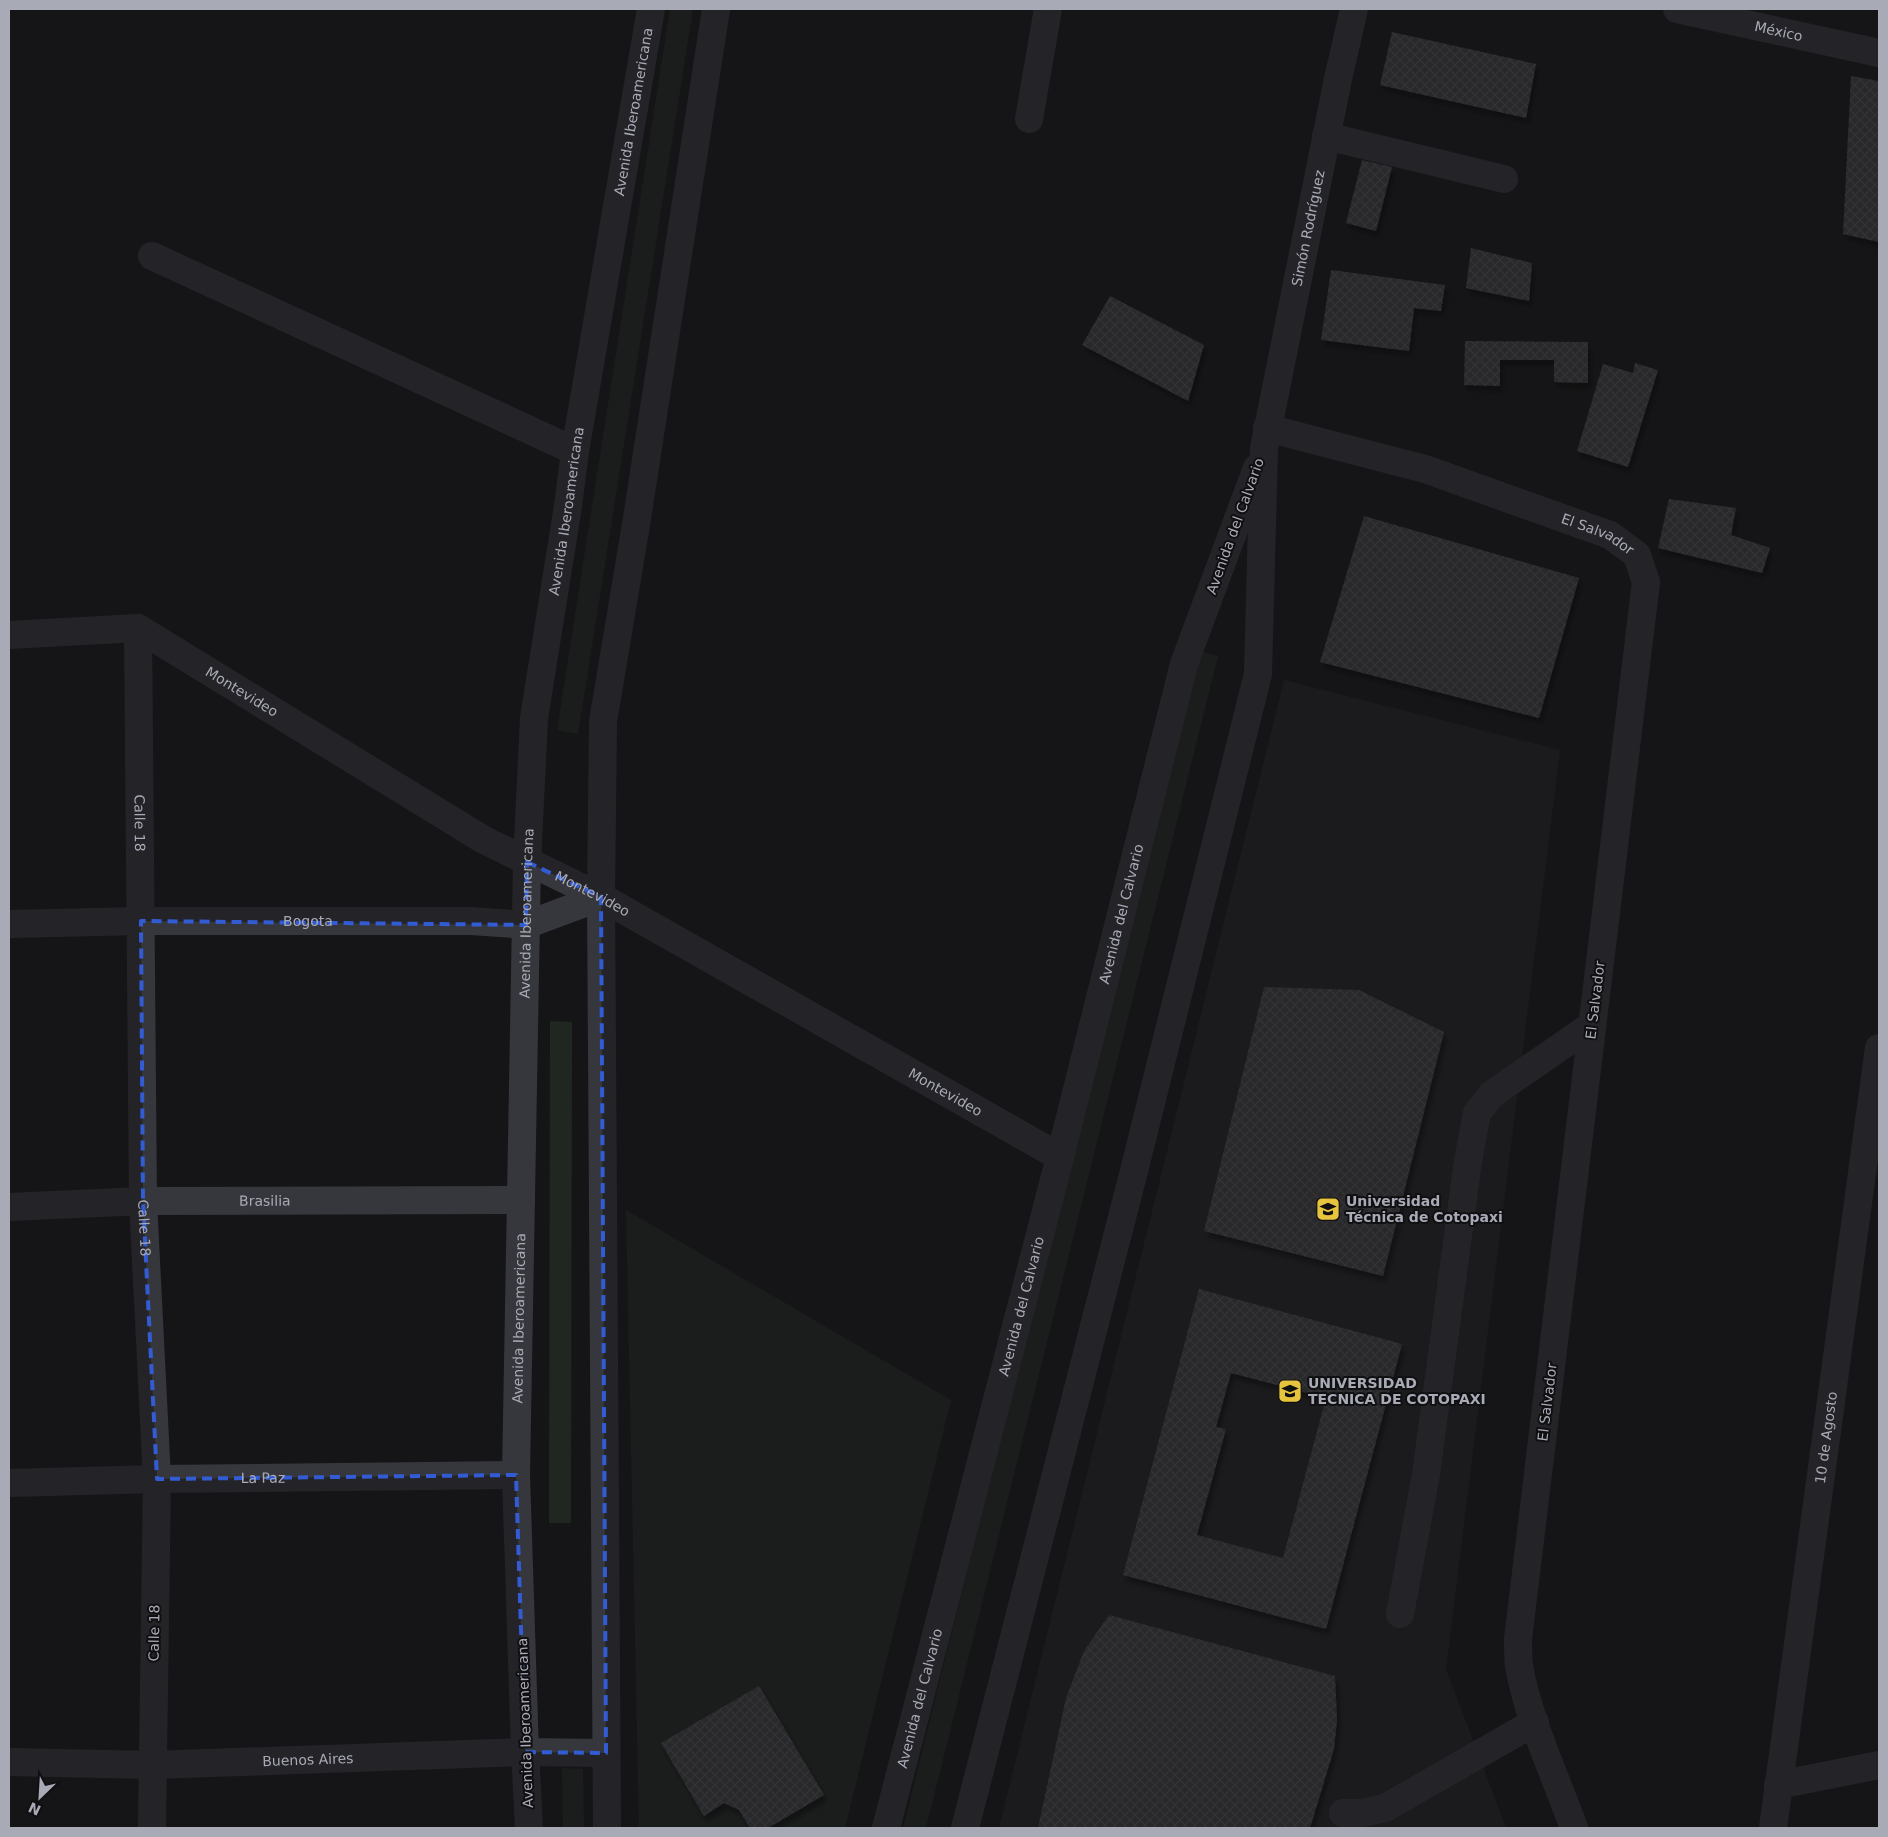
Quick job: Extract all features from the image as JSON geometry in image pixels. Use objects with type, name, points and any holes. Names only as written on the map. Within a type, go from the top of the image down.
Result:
[{"type":"street","name":"Avenida Iberoamericana","points":[[529,1828],[516,1475],[527,862],[534,718],[575,451],[651,9]]},
{"type":"street","points":[[607,1828],[601,897],[603,721],[635,531],[716,9]]},
{"type":"street","points":[[1029,119],[1048,9]]},
{"type":"street","name":"Simón Rodríguez","points":[[1266,438],[1326,136],[1354,9]]},
{"type":"street","name":"México","points":[[1676,9],[1879,53]]},
{"type":"street","points":[[1326,136],[1504,179]]},
{"type":"street","points":[[152,256],[575,451]]},
{"type":"street","name":"El Salvador","points":[[1266,438],[1425,469],[1610,535],[1637,555],[1646,582],[1518,1639],[1519,1665],[1535,1722],[1574,1828]]},
{"type":"street","name":"Avenida del Calvario","points":[[886,1828],[1060,1157],[1184,664],[1266,438]]},
{"type":"street","name":"Avenida del Calvario","points":[[965,1828],[1258,674],[1266,438]]},
{"type":"street","points":[[9,635],[138,628]]},
{"type":"street","name":"Montevideo","points":[[138,628],[484,840],[601,897],[1060,1157]]},
{"type":"street","name":"Calle 18","points":[[138,628],[143,1201],[156,1479],[152,1828]]},
{"type":"street","name":"Bogota","points":[[9,924],[141,921],[471,921],[526,925],[601,897]]},
{"type":"street","points":[[1400,1614],[1426,1474],[1468,1161],[1477,1113],[1492,1094],[1592,1025]]},
{"type":"street","name":"10 de Agosto","points":[[1773,1828],[1879,1048]]},
{"type":"street","name":"Brasilia","points":[[9,1206],[143,1201],[520,1200]]},
{"type":"street","name":"La Paz","points":[[9,1484],[156,1479],[516,1475]]},
{"type":"street","points":[[1343,1813],[1362,1814],[1385,1808],[1535,1722]]},
{"type":"street","name":"Buenos Aires","points":[[9,1762],[152,1764],[525,1752],[606,1753]]},
{"type":"street","points":[[1778,1785],[1879,1765]]},
{"type":"highlighted area","points":[[527,862],[601,897],[606,1753],[525,1752],[516,1475],[157,1479],[143,1201],[141,921],[526,925]]},
{"type":"shaded area","points":[[670,9],[693,9],[578,734],[557,730]]},
{"type":"shaded area","points":[[1197,650],[1218,656],[926,1828],[903,1828]]},
{"type":"shaded area","name":"Universidad Técnica de Cotopaxi","points":[[1284,680],[1560,750],[1446,1669],[1506,1828],[999,1828]]},
{"type":"shaded area","points":[[550,1021],[572,1022],[571,1523],[549,1523]]},
{"type":"shaded area","points":[[626,1210],[951,1400],[845,1828],[639,1828]]},
{"type":"shaded area","points":[[562,1768],[583,1769],[584,1828],[563,1828]]},
{"type":"building","points":[[1392,32],[1536,64],[1526,118],[1380,85]]},
{"type":"building","points":[[1851,76],[1879,81],[1879,242],[1843,234]]},
{"type":"building","points":[[1362,160],[1392,167],[1376,231],[1346,223]]},
{"type":"building","points":[[1471,248],[1532,263],[1529,301],[1466,288]]},
{"type":"building","points":[[1331,270],[1445,285],[1441,311],[1414,308],[1409,351],[1321,340]]},
{"type":"building","points":[[1110,296],[1204,345],[1188,401],[1082,345]]},
{"type":"building","points":[[1465,341],[1588,342],[1588,383],[1554,382],[1554,360],[1500,360],[1500,386],[1464,385]]},
{"type":"building","points":[[1635,363],[1658,370],[1628,467],[1577,451],[1603,364],[1633,373]]},
{"type":"building","points":[[1669,499],[1736,508],[1731,535],[1770,548],[1762,573],[1658,548]]},
{"type":"building","points":[[1364,516],[1579,578],[1539,718],[1320,662]]},
{"type":"building","points":[[1264,987],[1359,990],[1444,1032],[1383,1276],[1204,1231]]},
{"type":"building","points":[[1199,1289],[1402,1344],[1326,1629],[1123,1575]],"holes":[[[1231,1373],[1326,1398],[1283,1558],[1197,1535],[1226,1429],[1216,1427]]]},
{"type":"building","points":[[1109,1615],[1335,1676],[1337,1720],[1334,1749],[1310,1828],[1038,1828],[1066,1698],[1084,1651]]},
{"type":"building","points":[[759,1686],[824,1795],[768,1828],[750,1828],[739,1810],[724,1803],[704,1816],[661,1743]]},
{"type":"place","name":"Universidad Técnica de Cotopaxi","points":[[1328,1209]]},
{"type":"place","name":"UNIVERSIDAD TECNICA DE COTOPAXI","points":[[1290,1391]]}]
